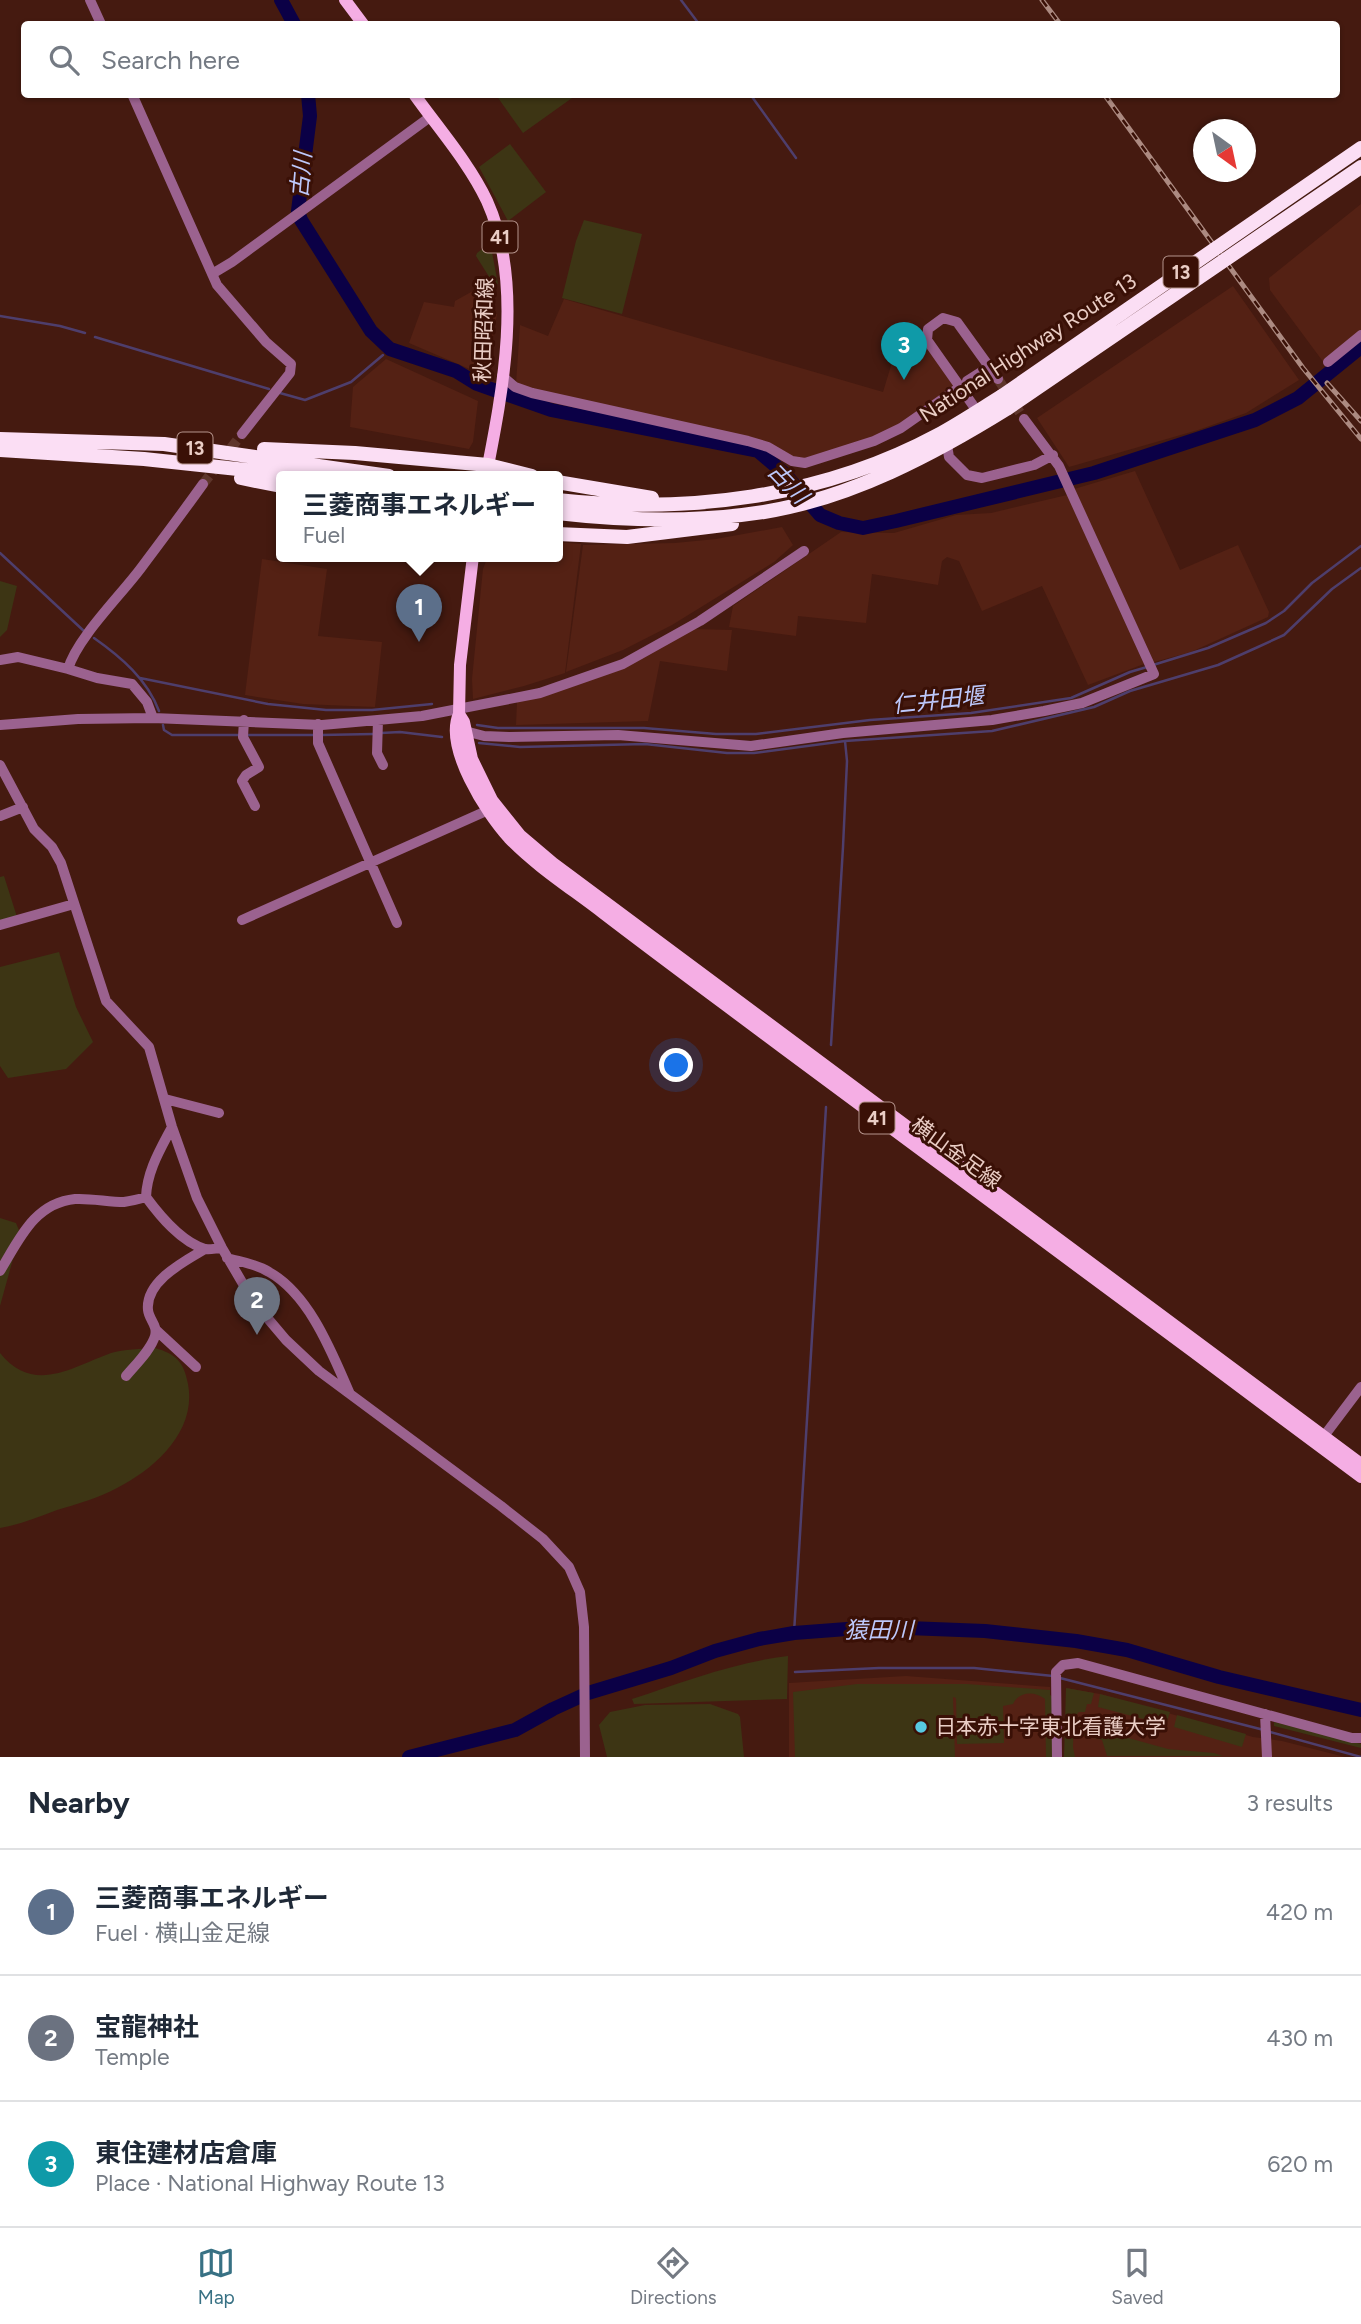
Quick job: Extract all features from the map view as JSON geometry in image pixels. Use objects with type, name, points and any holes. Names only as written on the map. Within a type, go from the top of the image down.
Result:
[{"type":"highway","name":"National Highway Route 13","points":[[563,514],[654,521],[767,512],[818,499],[875,478],[947,445],[1361,148]]},
{"type":"highway","name":"National Highway Route 13","points":[[563,501],[601,505],[706,503],[748,499],[808,485],[874,464],[936,436],[977,411],[1005,402],[1361,167]]},
{"type":"highway","name":"13","points":[[0,439],[355,453],[487,470]]},
{"type":"highway","name":"13","points":[[164,444],[353,471]]},
{"type":"highway","name":"13","points":[[0,450],[144,459],[276,473]]},
{"type":"highway","name":"13","points":[[144,459],[276,485]]},
{"type":"highway","name":"13","points":[[563,483],[627,495],[706,503]]},
{"type":"highway","name":"13","points":[[563,534],[627,537],[726,526],[767,512]]},
{"type":"main road","points":[[345,0],[361,21]]},
{"type":"main road","name":"秋田昭和線","points":[[417,98],[475,180],[487,202],[499,236],[507,274],[508,306],[502,376],[487,470]]},
{"type":"main road","name":"横山金足線","points":[[472,562],[460,664],[459,712],[455,723],[462,756],[473,784],[508,836],[547,871],[1361,1477]]},
{"type":"main road","name":"横山金足線","points":[[459,712],[475,767],[492,809],[552,863],[1361,1464]]},
{"type":"street","points":[[90,0],[100,21]]},
{"type":"street","points":[[134,98],[217,285],[266,342],[291,364],[290,373],[242,434]]},
{"type":"street","points":[[212,274],[300,214],[430,117]]},
{"type":"street","points":[[977,411],[927,341],[928,329],[943,318],[953,319],[998,379]]},
{"type":"street","points":[[1328,362],[1361,335]]},
{"type":"street","points":[[967,381],[989,368]]},
{"type":"street","points":[[502,376],[515,387],[531,393],[748,440],[768,447],[792,461],[805,463],[874,441],[901,428],[957,389]]},
{"type":"street","points":[[465,731],[484,736],[509,737],[618,735],[751,746],[843,733],[1031,714],[1082,703],[1154,674],[1059,466],[1024,419]]},
{"type":"street","points":[[947,445],[949,457],[967,475],[982,478],[1034,465],[1053,455]]},
{"type":"street","points":[[68,669],[70,660],[90,632],[203,484]]},
{"type":"street","points":[[0,725],[78,719],[153,718],[243,729],[317,731],[378,729],[459,712],[540,694],[623,664],[700,621],[804,551]]},
{"type":"street","points":[[0,660],[18,657],[97,678],[132,684],[147,702],[153,718]]},
{"type":"street","points":[[243,729],[259,767],[242,781],[256,806]]},
{"type":"street","points":[[378,729],[377,753],[383,765]]},
{"type":"street","points":[[317,731],[397,923]]},
{"type":"street","points":[[0,765],[34,829],[52,847],[61,863],[106,1001],[149,1047],[172,1127],[197,1198],[227,1258],[269,1321],[319,1371],[532,1531],[555,1550],[569,1567],[580,1592],[584,1627],[585,1757]]},
{"type":"street","points":[[0,816],[23,807]]},
{"type":"street","points":[[242,920],[492,809]]},
{"type":"street","points":[[0,925],[74,904]]},
{"type":"street","points":[[165,1099],[219,1113]]},
{"type":"street","points":[[172,1127],[153,1164],[146,1184],[146,1197],[167,1224],[205,1249]]},
{"type":"street","points":[[0,1271],[30,1222],[50,1206],[75,1199],[125,1202],[146,1197]]},
{"type":"street","points":[[196,1367],[156,1330],[148,1310],[152,1292],[164,1275],[205,1249],[222,1248]]},
{"type":"street","points":[[227,1258],[269,1272],[298,1293],[351,1394]]},
{"type":"street","points":[[126,1376],[154,1339],[156,1330]]},
{"type":"street","points":[[1324,1436],[1361,1387]]},
{"type":"street","points":[[1057,1757],[1056,1677],[1063,1665],[1078,1663],[1352,1738],[1361,1738]]},
{"type":"street","points":[[1265,1714],[1267,1757]]},
{"type":"shaded area","points":[[498,98],[572,98],[523,133]]},
{"type":"shaded area","points":[[510,144],[546,192],[508,221],[479,167]]},
{"type":"shaded area","points":[[1361,204],[1361,338],[1327,367],[1270,290],[1269,278]]},
{"type":"shaded area","points":[[584,220],[642,234],[622,314],[562,298]]},
{"type":"shaded area","points":[[486,246],[491,247],[498,284],[493,283],[476,256]]},
{"type":"shaded area","points":[[1233,286],[1299,380],[1246,413],[1198,430],[1069,467],[1037,418]]},
{"type":"shaded area","points":[[480,287],[488,296],[487,312],[497,314],[486,376],[409,343],[424,302],[454,307],[455,301]]},
{"type":"shaded area","points":[[564,299],[883,392],[904,323],[910,321],[956,387],[899,426],[872,440],[806,461],[795,460],[769,445],[556,396],[516,384],[520,325],[548,336]]},
{"type":"shaded area","points":[[386,359],[478,401],[473,442],[469,449],[350,427],[353,387]]},
{"type":"shaded area","points":[[1135,471],[1180,570],[1238,545],[1269,612],[1268,617],[1191,652],[1154,662],[1074,489]]},
{"type":"shaded area","points":[[1067,495],[1144,664],[1088,685],[1042,586],[982,611],[959,561],[947,557],[942,561],[938,585],[872,574],[866,623],[798,616],[796,636],[729,627],[733,606],[841,532],[894,533],[956,515],[991,513]]},
{"type":"shaded area","points":[[782,527],[793,545],[774,562],[672,625],[623,650],[566,672],[583,545],[675,543],[716,539]]},
{"type":"shaded area","points":[[563,542],[581,544],[565,673],[473,699],[472,679],[486,562],[563,562]]},
{"type":"shaded area","points":[[262,559],[327,569],[318,636],[382,642],[375,707],[303,704],[245,695]]},
{"type":"shaded area","points":[[0,581],[17,586],[7,630],[0,637]]},
{"type":"shaded area","points":[[692,629],[732,630],[727,671],[660,661],[648,721],[516,725],[517,702],[574,686]]},
{"type":"shaded area","points":[[4,876],[18,920],[0,925],[0,877]]},
{"type":"shaded area","points":[[59,952],[76,1007],[93,1042],[66,1069],[8,1078],[0,1066],[0,967]]},
{"type":"shaded area","points":[[0,1218],[16,1223],[23,1240],[13,1259],[0,1306]]},
{"type":"shaded area","points":[[155,1348],[178,1360],[188,1384],[189,1401],[180,1433],[159,1459],[110,1492],[0,1528],[0,1353],[13,1366],[26,1373],[40,1375],[68,1370],[111,1353]]},
{"type":"shaded area","points":[[788,1656],[787,1699],[634,1704],[632,1699],[729,1668]]},
{"type":"shaded area","name":"日本赤十字東北看護大学","points":[[906,1676],[1050,1687],[1050,1695],[1053,1697],[1054,1757],[789,1757],[789,1683]]},
{"type":"shaded area","name":"日本赤十字東北看護大学","points":[[857,1684],[967,1684],[1050,1690],[1053,1697],[1054,1757],[1046,1757],[1045,1699],[1028,1694],[1019,1697],[1013,1704],[1003,1706],[1004,1743],[957,1744],[956,1698],[953,1697],[955,1757],[795,1757],[793,1692]]},
{"type":"shaded area","points":[[1066,1688],[1100,1694],[1253,1737],[1282,1741],[1345,1757],[1067,1757]]},
{"type":"shaded area","points":[[1066,1688],[1094,1693],[1085,1712],[1079,1712],[1074,1717],[1075,1757],[1064,1757]]},
{"type":"shaded area","points":[[1100,1694],[1170,1712],[1166,1725],[1098,1707]]},
{"type":"shaded area","points":[[710,1704],[740,1717],[744,1757],[607,1757],[599,1725],[610,1712],[645,1705]]},
{"type":"shaded area","points":[[1177,1715],[1246,1734],[1242,1747],[1174,1727]]},
{"type":"shaded area","points":[[1089,1720],[1089,1727],[1168,1749],[1223,1756],[1107,1756],[1102,1740],[1080,1735],[1080,1722]]},
{"type":"shaded area","points":[[1274,1722],[1361,1744],[1361,1748],[1274,1726]]},
{"type":"waterway","name":"古川","points":[[281,0],[292,21]]},
{"type":"waterway","points":[[681,0],[697,21]]},
{"type":"waterway","name":"古川","points":[[308,98],[310,116],[298,211],[301,220],[371,331],[390,349],[456,371],[477,384],[551,410],[758,451],[785,474],[820,515],[839,523],[863,528],[1094,473],[1255,420],[1298,398],[1361,347]]},
{"type":"waterway","points":[[753,98],[796,158]]},
{"type":"waterway","points":[[0,316],[85,333]]},
{"type":"waterway","points":[[95,337],[269,389]]},
{"type":"waterway","points":[[280,393],[305,400],[351,382],[383,355]]},
{"type":"waterway","name":"仁井田堰","points":[[1153,665],[1208,648],[1266,623],[1284,611],[1312,583],[1361,546]]},
{"type":"waterway","points":[[0,553],[85,632]]},
{"type":"waterway","points":[[479,743],[520,747],[645,744],[727,753],[754,753],[845,741],[992,731],[1094,707],[1130,691],[1218,665],[1284,635],[1332,589],[1361,568]]},
{"type":"waterway","points":[[94,638],[132,670],[148,689],[159,711]]},
{"type":"waterway","name":"仁井田堰","points":[[477,725],[498,728],[644,728],[716,734],[756,734],[870,720],[971,713],[1071,698],[1147,667]]},
{"type":"waterway","points":[[140,678],[268,704],[326,710],[372,710],[432,704]]},
{"type":"waterway","points":[[163,725],[164,730],[172,735],[315,735]]},
{"type":"waterway","points":[[381,733],[400,732],[442,737]]},
{"type":"waterway","points":[[321,735],[374,734]]},
{"type":"waterway","points":[[831,1045],[847,761],[845,741]]},
{"type":"waterway","points":[[794,1633],[826,1107]]},
{"type":"waterway","name":"猿田川","points":[[409,1757],[515,1730],[588,1693],[671,1668],[715,1651],[794,1633],[882,1627],[985,1631],[1076,1641],[1127,1650],[1219,1677],[1361,1710]]},
{"type":"waterway","points":[[795,1672],[879,1668],[974,1668],[1053,1676]]},
{"type":"waterway","points":[[1060,1678],[1264,1730]]},
{"type":"waterway","points":[[1270,1732],[1361,1757]]},
{"type":"tunnel","points":[[998,379],[1024,419]]},
{"type":"tunnel","points":[[203,484],[242,434]]},
{"type":"railway","points":[[1042,0],[1058,21]]},
{"type":"railway","points":[[1107,98],[1303,368],[1361,439]]},
{"type":"railway","points":[[1327,383],[1361,421]]},
{"type":"place","name":"東住建材店倉庫","points":[[904,380]]},
{"type":"place","name":"三菱商事エネルギー","points":[[419,642]]},
{"type":"place","name":"宝龍神社","points":[[257,1335]]},
{"type":"place","name":"日本赤十字東北看護大学","points":[[921,1727]]}]
